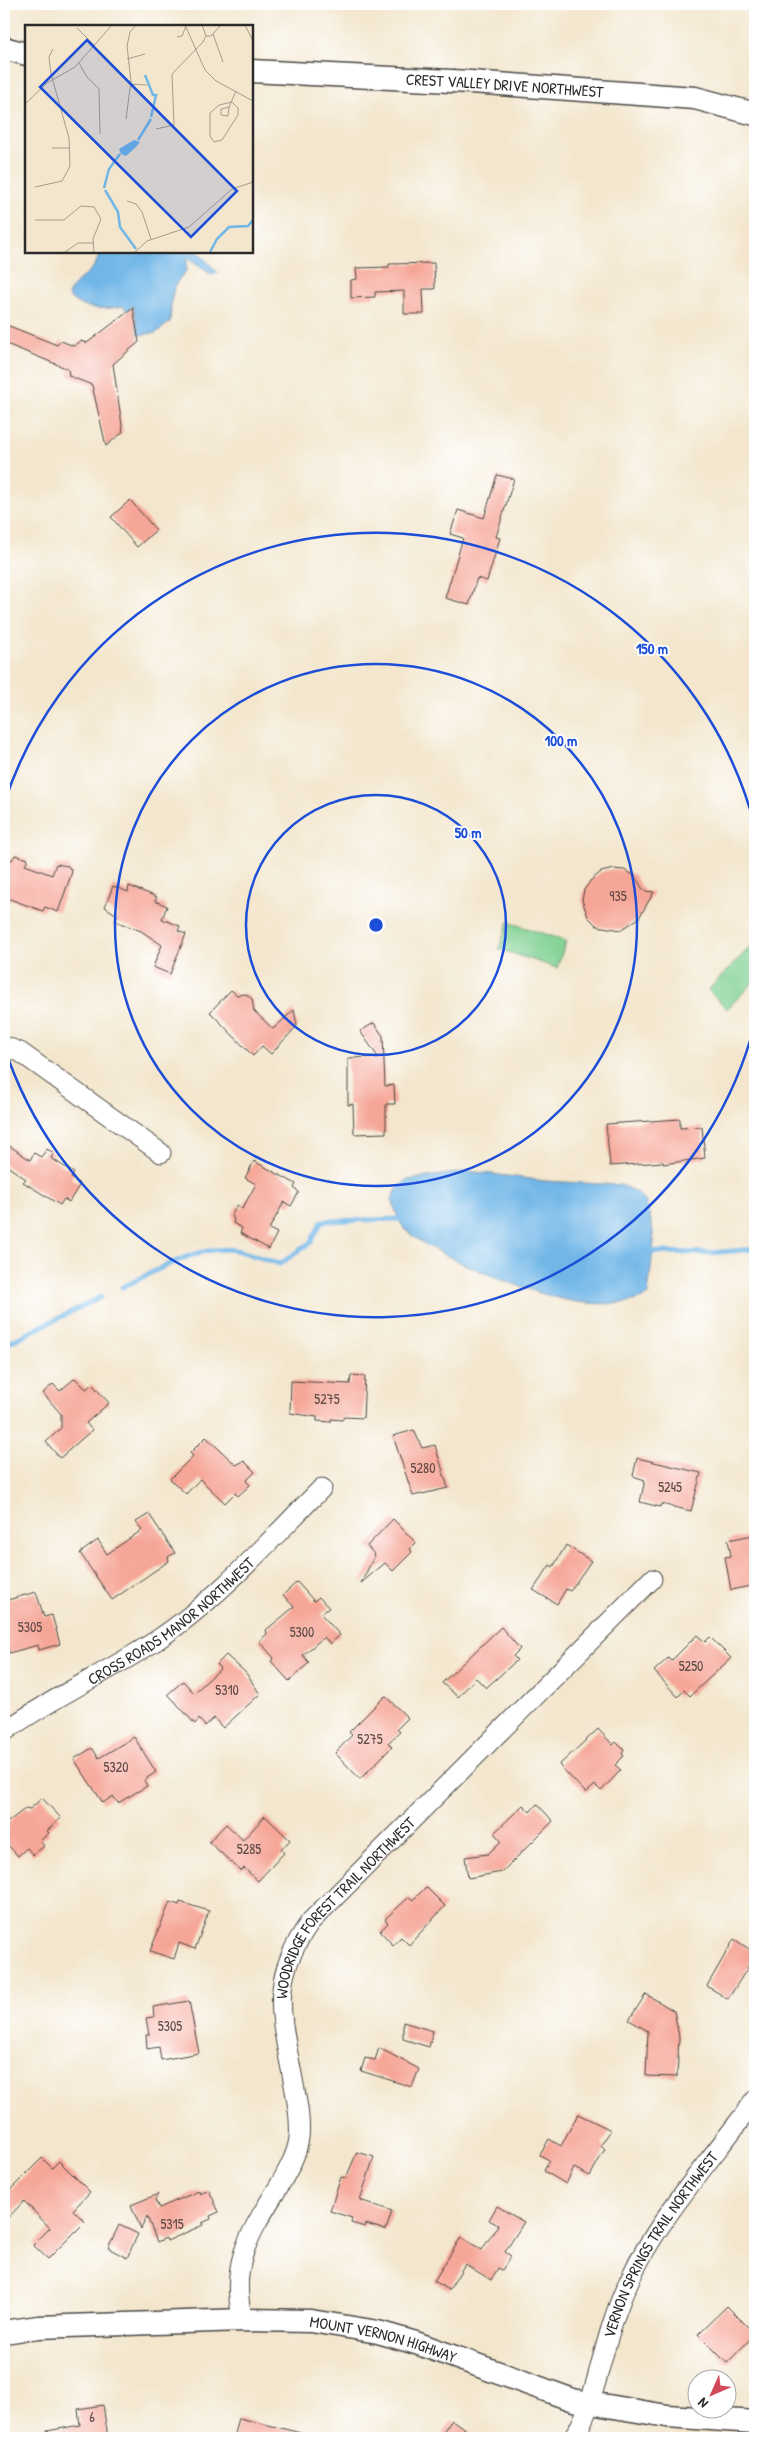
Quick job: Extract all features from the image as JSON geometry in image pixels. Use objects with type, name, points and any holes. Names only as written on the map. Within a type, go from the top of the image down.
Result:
[{"type":"street","points":[[4,48],[25,54]]},
{"type":"street","name":"CREST VALLEY DRIVE NORTHWEST","points":[[252,71],[471,82],[695,98],[755,114]]},
{"type":"street","points":[[4,1046],[20,1052],[161,1153]]},
{"type":"street","name":"CROSS ROADS MANOR NORTHWEST","points":[[4,1732],[27,1715],[157,1640],[228,1583],[322,1488]]},
{"type":"street","name":"WOODRIDGE FOREST TRAIL NORTHWEST","points":[[243,2320],[236,2287],[241,2256],[248,2236],[290,2168],[299,2138],[299,2112],[281,2001],[284,1971],[295,1943],[310,1922],[652,1579]]},
{"type":"street","name":"VERNON SPRINGS TRAIL NORTHWEST","points":[[573,2438],[590,2403],[617,2308],[638,2264],[664,2222],[755,2100]]},
{"type":"street","name":"MOUNT VERNON HIGHWAY","points":[[4,2332],[38,2327],[243,2320],[311,2321],[378,2332],[416,2343],[573,2400],[667,2416],[755,2422]]},
{"type":"green space","points":[[508,922],[566,941],[557,968],[499,949]]},
{"type":"green space","points":[[751,946],[755,950],[755,981],[727,1009],[708,990]]},
{"type":"water","points":[[100,252],[198,252],[218,273],[212,275],[187,258],[186,271],[177,283],[172,295],[170,322],[156,333],[139,335],[133,306],[127,311],[123,306],[109,308],[86,307],[68,295],[75,283],[90,270],[98,259]]},
{"type":"water","points":[[469,1171],[545,1181],[621,1185],[636,1192],[645,1201],[652,1224],[654,1242],[648,1295],[630,1302],[594,1304],[546,1295],[457,1261],[418,1240],[403,1227],[392,1199],[397,1189],[407,1180]]},
{"type":"building","points":[[434,263],[435,289],[423,289],[424,314],[404,314],[404,291],[375,292],[375,297],[351,298],[351,280],[357,279],[356,268],[389,267],[389,264]]},
{"type":"building","points":[[133,308],[139,342],[113,364],[123,432],[106,446],[92,385],[69,376],[68,369],[4,343],[4,324],[57,345],[61,341],[74,346],[81,341],[87,343]]},
{"type":"building","points":[[497,475],[514,479],[496,537],[500,538],[487,581],[477,578],[469,605],[445,598],[463,538],[450,534],[458,510],[484,518]]},
{"type":"building","points":[[130,500],[156,530],[137,547],[111,517]]},
{"type":"building","points":[[15,855],[28,859],[25,865],[52,875],[56,864],[68,866],[72,872],[58,912],[45,907],[43,911],[4,897],[4,857],[12,860]]},
{"type":"building","points":[[614,869],[624,870],[634,875],[644,891],[654,892],[639,918],[621,930],[597,926],[588,917],[582,900],[584,890],[591,880],[601,872]]},
{"type":"building","points":[[113,886],[128,892],[129,886],[157,897],[155,901],[167,906],[162,919],[180,926],[178,931],[186,934],[170,974],[153,967],[162,945],[141,931],[115,921],[117,915],[105,907]]},
{"type":"building","points":[[231,990],[237,995],[246,994],[252,999],[254,1011],[273,1029],[294,1010],[297,1026],[271,1054],[262,1046],[253,1056],[210,1012]]},
{"type":"building","points":[[374,1023],[383,1036],[385,1086],[394,1085],[395,1104],[386,1104],[386,1133],[354,1134],[353,1104],[348,1105],[348,1058],[378,1057],[360,1031]]},
{"type":"building","points":[[680,1119],[680,1128],[702,1127],[705,1158],[663,1164],[663,1162],[610,1166],[606,1124]]},
{"type":"building","points":[[4,1142],[30,1160],[34,1153],[41,1157],[47,1149],[54,1153],[51,1158],[74,1173],[71,1178],[80,1184],[69,1202],[64,1199],[60,1205],[23,1182],[26,1179],[4,1164]]},
{"type":"building","points":[[254,1161],[296,1184],[294,1188],[299,1192],[291,1206],[284,1202],[269,1229],[277,1233],[269,1249],[240,1233],[242,1228],[233,1223],[232,1215],[237,1205],[242,1209],[256,1184],[245,1178]]},
{"type":"building","points":[[351,1375],[365,1376],[363,1418],[344,1417],[342,1420],[331,1419],[331,1422],[317,1421],[317,1417],[290,1413],[291,1381],[350,1384]]},
{"type":"building","points":[[75,1378],[86,1389],[92,1384],[109,1403],[86,1423],[92,1430],[60,1458],[46,1442],[61,1428],[61,1414],[43,1393],[53,1384],[60,1391]]},
{"type":"building","points":[[414,1430],[422,1448],[435,1445],[448,1488],[413,1496],[393,1436]]},
{"type":"building","points":[[206,1437],[236,1465],[244,1461],[255,1472],[246,1481],[250,1485],[238,1496],[235,1493],[225,1503],[200,1479],[186,1494],[170,1479],[193,1456],[190,1453]]},
{"type":"building","points":[[637,1458],[701,1473],[691,1511],[661,1504],[660,1507],[640,1502],[645,1480],[633,1476]]},
{"type":"building","points":[[149,1514],[175,1553],[168,1557],[169,1561],[112,1600],[80,1553],[98,1540],[107,1554],[142,1530],[136,1522]]},
{"type":"building","points":[[393,1519],[416,1543],[410,1549],[412,1552],[393,1571],[385,1563],[361,1583],[375,1555],[367,1546]]},
{"type":"building","points":[[753,1535],[755,1585],[731,1590],[725,1557],[731,1556],[728,1540]]},
{"type":"building","points":[[566,1545],[591,1561],[570,1591],[566,1589],[557,1604],[533,1590],[550,1565],[553,1567]]},
{"type":"building","points":[[297,1582],[314,1601],[319,1597],[329,1608],[321,1614],[340,1635],[330,1644],[324,1637],[303,1655],[309,1663],[289,1681],[271,1661],[274,1658],[259,1641],[267,1634],[266,1630],[294,1607],[283,1595]]},
{"type":"building","points":[[36,1592],[44,1617],[52,1615],[60,1644],[39,1650],[38,1645],[9,1653],[7,1645],[4,1645],[4,1601]]},
{"type":"building","points":[[501,1627],[520,1649],[513,1656],[517,1660],[486,1688],[476,1678],[458,1697],[442,1683]]},
{"type":"building","points":[[697,1635],[705,1642],[710,1637],[731,1658],[690,1696],[684,1690],[678,1697],[654,1671],[668,1658],[671,1661]]},
{"type":"building","points":[[226,1655],[246,1673],[260,1694],[223,1728],[214,1718],[205,1726],[199,1719],[195,1724],[168,1694],[183,1681],[194,1693],[220,1669],[217,1664]]},
{"type":"building","points":[[385,1696],[408,1718],[397,1729],[400,1732],[388,1743],[392,1747],[360,1779],[335,1753],[352,1735],[349,1732]]},
{"type":"building","points":[[598,1729],[613,1745],[616,1742],[624,1750],[622,1754],[624,1756],[615,1765],[621,1770],[601,1791],[595,1785],[586,1793],[559,1765]]},
{"type":"building","points":[[134,1737],[156,1772],[144,1780],[147,1786],[118,1803],[113,1796],[103,1803],[74,1759],[92,1748],[99,1758]]},
{"type":"building","points":[[42,1798],[61,1818],[47,1831],[49,1833],[40,1841],[44,1846],[33,1855],[27,1848],[18,1856],[4,1841],[4,1825],[26,1808],[30,1809]]},
{"type":"building","points":[[537,1804],[553,1821],[502,1872],[468,1878],[465,1857],[488,1854],[501,1841],[494,1833],[523,1805],[530,1812]]},
{"type":"building","points":[[265,1816],[290,1840],[281,1850],[284,1853],[258,1881],[244,1868],[241,1871],[209,1842],[226,1824],[243,1840]]},
{"type":"building","points":[[426,1887],[445,1906],[409,1945],[401,1937],[393,1945],[380,1931],[388,1923],[385,1919],[409,1897],[413,1900]]},
{"type":"building","points":[[170,1902],[179,1905],[180,1902],[209,1911],[195,1949],[179,1943],[174,1959],[150,1951]]},
{"type":"building","points":[[734,1939],[755,1953],[755,1956],[728,1999],[707,1986]]},
{"type":"building","points":[[646,1994],[674,2011],[679,2037],[677,2077],[646,2076],[648,2031],[629,2020]]},
{"type":"building","points":[[189,2001],[199,2053],[161,2060],[159,2047],[147,2049],[146,2035],[149,2035],[146,2018],[154,2017],[153,2007]]},
{"type":"building","points":[[403,2022],[433,2031],[429,2047],[403,2039]]},
{"type":"building","points":[[379,2048],[419,2069],[412,2087],[361,2071],[365,2058],[375,2060]]},
{"type":"building","points":[[578,2114],[611,2130],[601,2145],[605,2149],[590,2176],[574,2168],[566,2184],[544,2171],[549,2160],[540,2155],[549,2139],[561,2146]]},
{"type":"building","points":[[357,2152],[374,2157],[360,2200],[392,2211],[386,2230],[366,2224],[365,2227],[351,2223],[352,2218],[330,2211],[341,2177],[346,2178]]},
{"type":"building","points":[[42,2158],[52,2168],[59,2161],[90,2192],[73,2210],[85,2222],[48,2259],[33,2245],[50,2228],[24,2201],[4,2222],[4,2196]]},
{"type":"building","points":[[209,2190],[219,2212],[210,2216],[211,2219],[202,2223],[203,2225],[167,2241],[166,2238],[157,2242],[147,2216],[141,2229],[131,2205],[158,2194],[155,2200],[159,2208],[199,2191],[200,2194]]},
{"type":"building","points":[[497,2206],[524,2222],[505,2252],[511,2256],[502,2270],[498,2268],[491,2280],[465,2264],[449,2290],[434,2281],[461,2237],[482,2250],[498,2225],[489,2220]]},
{"type":"building","points":[[119,2225],[138,2234],[127,2258],[108,2248]]},
{"type":"building","points":[[727,2306],[755,2334],[727,2363],[698,2334]]},
{"type":"building","points":[[103,2405],[108,2438],[47,2438],[47,2431],[80,2425],[78,2409]]},
{"type":"building","points":[[239,2418],[301,2433],[300,2438],[234,2438]]},
{"type":"building","points":[[452,2420],[478,2438],[439,2438]]},
{"type":"waterway","points":[[122,1287],[177,1261],[206,1251],[235,1250],[280,1264],[311,1242],[322,1221],[399,1219]]},
{"type":"waterway","points":[[652,1252],[710,1253],[755,1249]]},
{"type":"waterway","points":[[4,1345],[101,1297]]}]
